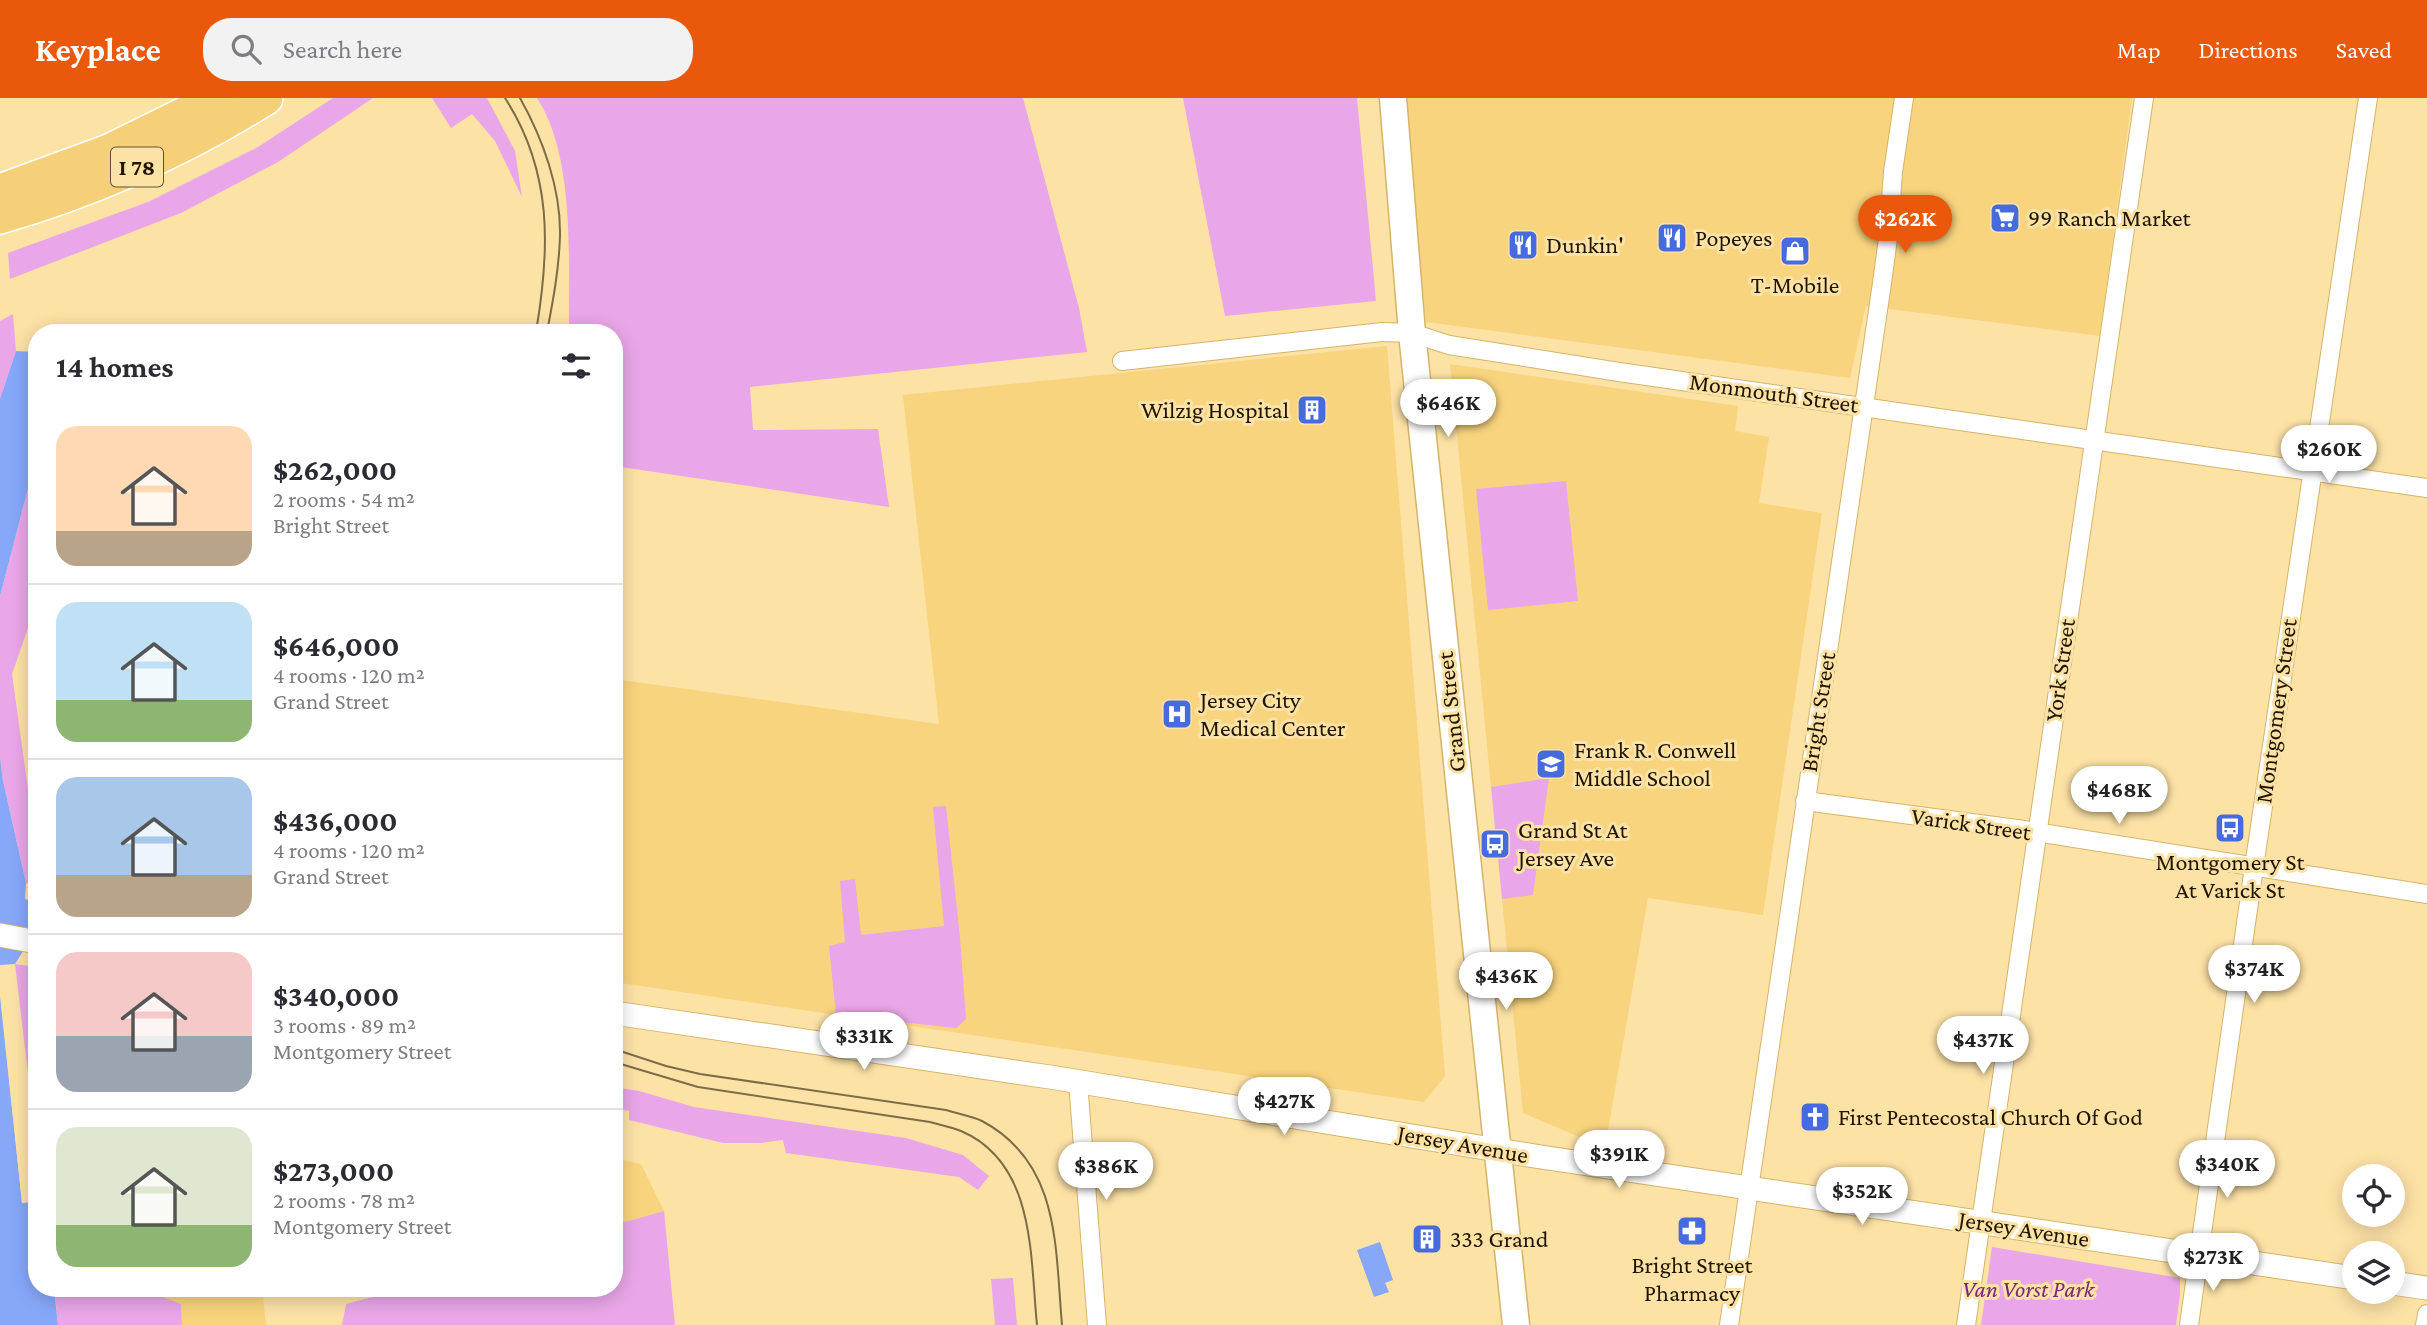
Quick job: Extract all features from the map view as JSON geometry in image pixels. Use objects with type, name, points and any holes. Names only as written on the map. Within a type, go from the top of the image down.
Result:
[{"type":"highway","name":"I 78","points":[[0,191],[109,152],[216,98]]},
{"type":"highway","name":"I 78","points":[[0,218],[66,196],[147,162],[216,128],[266,98]]},
{"type":"main road","name":"Grand Street","points":[[1393,98],[1412,333],[1516,1325]]},
{"type":"street","name":"Bright Street","points":[[1729,1325],[1864,406],[1889,230],[1892,172],[1904,98]]},
{"type":"street","name":"York Street","points":[[1966,1325],[2092,439],[2144,98]]},
{"type":"street","name":"Montgomery Street","points":[[2189,1325],[2368,98]]},
{"type":"street","name":"Monmouth Street","points":[[1122,362],[1382,332],[1412,333],[1449,345],[2427,488]]},
{"type":"street","name":"Varick Street","points":[[1805,801],[2038,833],[2427,894]]},
{"type":"street","points":[[0,935],[28,940]]},
{"type":"street","name":"Jersey Avenue","points":[[623,1014],[1078,1082],[1748,1188],[2342,1276]]},
{"type":"street","points":[[1078,1082],[1097,1325]]},
{"type":"street","points":[[2405,1285],[2427,1288]]},
{"type":"street","points":[[2426,1325],[2427,1314]]},
{"type":"shaded area","points":[[1404,98],[2132,98],[2100,336],[1866,306],[1850,378],[1426,322]]},
{"type":"shaded area","name":"Jersey City Medical Center","points":[[1387,346],[1445,1076],[1424,1102],[623,983],[623,680],[939,724],[903,395]]},
{"type":"shaded area","points":[[1450,364],[1738,406],[1735,431],[1769,437],[1759,503],[1822,513],[1763,915],[1648,898],[1605,1148],[1523,1113],[1502,899],[1533,894],[1548,779],[1491,787]]},
{"type":"shaded area","points":[[623,1160],[641,1164],[664,1211],[623,1222]]},
{"type":"shaded area","points":[[163,1297],[263,1297],[266,1325],[182,1325],[181,1304]]},
{"type":"green space","points":[[333,98],[373,98],[278,162],[181,213],[10,279],[8,253],[148,202],[258,147]]},
{"type":"green space","points":[[432,98],[487,98],[515,151],[522,197],[495,141],[472,114],[451,128]]},
{"type":"green space","points":[[537,98],[1023,98],[1079,308],[1087,352],[750,387],[753,430],[878,429],[889,507],[623,467],[623,324],[569,324],[569,243],[564,180],[550,122]]},
{"type":"green space","points":[[1183,98],[1357,98],[1376,301],[1225,316]]},
{"type":"green space","points":[[13,314],[16,351],[0,399],[0,321]]},
{"type":"green space","points":[[1566,481],[1578,601],[1488,610],[1476,489]]},
{"type":"green space","points":[[28,489],[28,628],[12,674],[28,789],[28,884],[3,781],[0,757],[0,596]]},
{"type":"green space","points":[[1549,778],[1533,895],[1502,899],[1491,787]]},
{"type":"green space","points":[[946,806],[966,1019],[956,1028],[836,1015],[829,946],[845,942],[840,881],[855,879],[861,935],[944,926],[933,807]]},
{"type":"green space","points":[[15,964],[28,966],[28,1074]]},
{"type":"green space","points":[[623,1088],[694,1107],[906,1138],[963,1155],[989,1176],[978,1190],[959,1177],[786,1153],[783,1140],[723,1143],[629,1120],[629,1111],[623,1110]]},
{"type":"green space","points":[[664,1211],[675,1325],[342,1325],[346,1304],[372,1297],[623,1297],[623,1222]]},
{"type":"green space","name":"Van Vorst Park","points":[[1992,1247],[2180,1278],[2176,1325],[1981,1325]]},
{"type":"green space","points":[[1013,1278],[1017,1325],[995,1325],[991,1279]]},
{"type":"green space","points":[[55,1297],[163,1297],[181,1304],[182,1325],[58,1325]]},
{"type":"water","points":[[16,351],[28,352],[28,489],[0,596],[0,399]]},
{"type":"water","points":[[0,757],[26,883],[28,943],[15,964],[0,965]]},
{"type":"water","points":[[0,996],[22,1203],[28,1202],[28,1297],[55,1297],[58,1325],[0,1325]]},
{"type":"water","points":[[1380,1242],[1393,1280],[1385,1283],[1389,1292],[1374,1297],[1357,1250]]},
{"type":"pier","points":[[0,992],[3,995],[25,1199],[28,1198],[28,1202],[22,1203]]},
{"type":"tram line","points":[[505,98],[521,126],[540,183],[545,241],[537,324]]},
{"type":"tram line","points":[[520,98],[549,165],[560,218],[558,261],[548,324]]},
{"type":"tram line","points":[[623,1052],[700,1074],[946,1110],[982,1121],[1008,1139],[1027,1160],[1040,1184],[1049,1210],[1054,1238],[1062,1325]]},
{"type":"tram line","points":[[623,1065],[698,1087],[930,1122],[961,1131],[986,1146],[1004,1165],[1024,1214],[1030,1242],[1037,1325]]},
{"type":"place","name":"99 Ranch Market","points":[[2005,218]]},
{"type":"place","name":"Popeyes","points":[[1672,238]]},
{"type":"place","name":"Dunkin'","points":[[1523,245]]},
{"type":"place","name":"T-Mobile","points":[[1795,251]]},
{"type":"place","name":"Wilzig Hospital","points":[[1312,410]]},
{"type":"place","name":"Jersey City Medical Center","points":[[1177,714]]},
{"type":"place","name":"Frank R. Conwell Middle School","points":[[1551,764]]},
{"type":"place","name":"Montgomery St At Varick St","points":[[2230,828]]},
{"type":"place","name":"Grand St At Jersey Ave","points":[[1495,844]]},
{"type":"place","name":"First Pentecostal Church Of God","points":[[1815,1117]]},
{"type":"place","name":"Bright Street Pharmacy","points":[[1692,1231]]},
{"type":"place","name":"333 Grand","points":[[1427,1239]]}]
